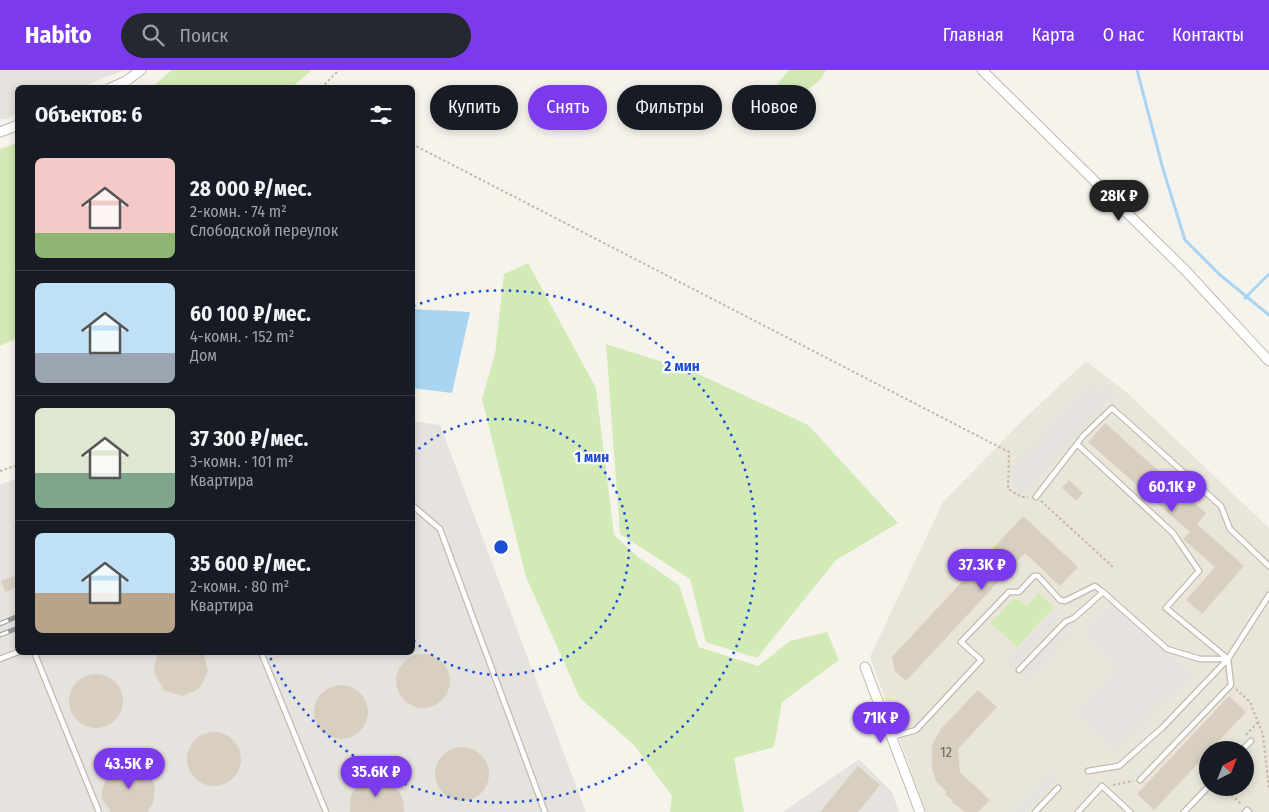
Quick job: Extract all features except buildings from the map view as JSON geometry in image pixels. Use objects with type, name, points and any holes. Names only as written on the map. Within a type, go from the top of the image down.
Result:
[{"type":"street","points":[[117,85],[141,70]]},
{"type":"street","points":[[982,70],[1186,271],[1269,361]]},
{"type":"street","points":[[0,132],[15,125]]},
{"type":"street","points":[[865,667],[920,812]]},
{"type":"lane","points":[[1036,497],[1083,436],[1112,408],[1221,506],[1230,529],[1269,566]]},
{"type":"lane","points":[[1077,444],[1173,533],[1199,571],[1166,608],[1228,659],[1231,685],[1140,780]]},
{"type":"lane","points":[[415,508],[440,529],[546,812]]},
{"type":"lane","points":[[891,737],[916,730],[981,660],[961,642],[1008,592],[1019,592],[1034,576],[1038,576],[1060,600],[1065,602],[1095,586],[1167,649],[1200,659],[1228,659]]},
{"type":"lane","points":[[1019,670],[1065,622],[1074,618],[1103,592]]},
{"type":"lane","points":[[1088,771],[1119,766],[1162,728],[1228,659],[1269,595]]},
{"type":"lane","points":[[0,659],[15,653]]},
{"type":"lane","points":[[35,655],[99,812]]},
{"type":"lane","points":[[262,655],[326,812]]},
{"type":"lane","points":[[1078,812],[1102,786],[1130,812]]},
{"type":"lane","points":[[1035,812],[1058,788]]},
{"type":"lane","points":[[1184,812],[1199,796]]},
{"type":"path","points":[[324,85],[339,70]]},
{"type":"path","points":[[415,146],[1009,452],[1008,488],[1022,497],[1036,497],[1114,567]]},
{"type":"path","points":[[0,471],[15,466]]},
{"type":"path","points":[[1231,685],[1250,702],[1262,735],[1269,790]]},
{"type":"path","points":[[1251,740],[1245,734],[1257,722]]},
{"type":"path","points":[[1102,786],[1140,780]]},
{"type":"path","points":[[1232,796],[1247,811]]},
{"type":"shaded area","points":[[0,70],[124,70],[87,85],[15,85],[15,115],[6,119],[0,119]]},
{"type":"shaded area","points":[[1086,361],[1126,392],[1269,528],[1269,812],[926,812],[870,657],[943,502],[1026,417]]},
{"type":"shaded area","points":[[1089,384],[1099,393],[1107,385],[1116,392],[1023,495],[1013,486],[1010,470]]},
{"type":"shaded area","points":[[415,421],[440,425],[586,812],[0,812],[0,485],[15,479],[15,655],[415,655]]},
{"type":"shaded area","points":[[1112,605],[1193,675],[1114,751],[1074,714],[1116,669],[1085,632]]},
{"type":"shaded area","points":[[1056,611],[1062,616],[1014,668],[1008,662]]},
{"type":"shaded area","points":[[1069,623],[1075,629],[1027,680],[1021,675]]},
{"type":"shaded area","points":[[859,759],[892,792],[899,812],[783,812]]},
{"type":"shaded area","points":[[1050,773],[1057,779],[1026,812],[1014,812]]},
{"type":"green space","points":[[172,70],[312,70],[294,85],[154,85]]},
{"type":"green space","points":[[789,70],[826,70],[820,80],[814,85],[776,85]]},
{"type":"green space","points":[[15,144],[15,339],[0,346],[0,149]]},
{"type":"green space","points":[[528,263],[596,388],[614,535],[638,557],[679,585],[699,647],[758,666],[790,641],[827,632],[839,660],[782,702],[774,747],[734,758],[744,812],[670,812],[672,796],[634,745],[580,698],[526,577],[482,399],[495,354],[504,274]]},
{"type":"green space","points":[[606,344],[694,372],[808,425],[898,523],[836,560],[757,658],[706,642],[690,579],[620,534]]},
{"type":"green space","points":[[1039,593],[1054,607],[1017,647],[991,623],[1012,600],[1019,599],[1027,606]]},
{"type":"water","points":[[415,309],[470,312],[452,393],[415,388]]},
{"type":"waterway","points":[[1137,70],[1163,169],[1185,240],[1219,274],[1269,315]]},
{"type":"waterway","points":[[1245,298],[1269,274]]},
{"type":"railway","points":[[0,624],[15,617]]},
{"type":"railway","points":[[0,635],[15,629]]}]
